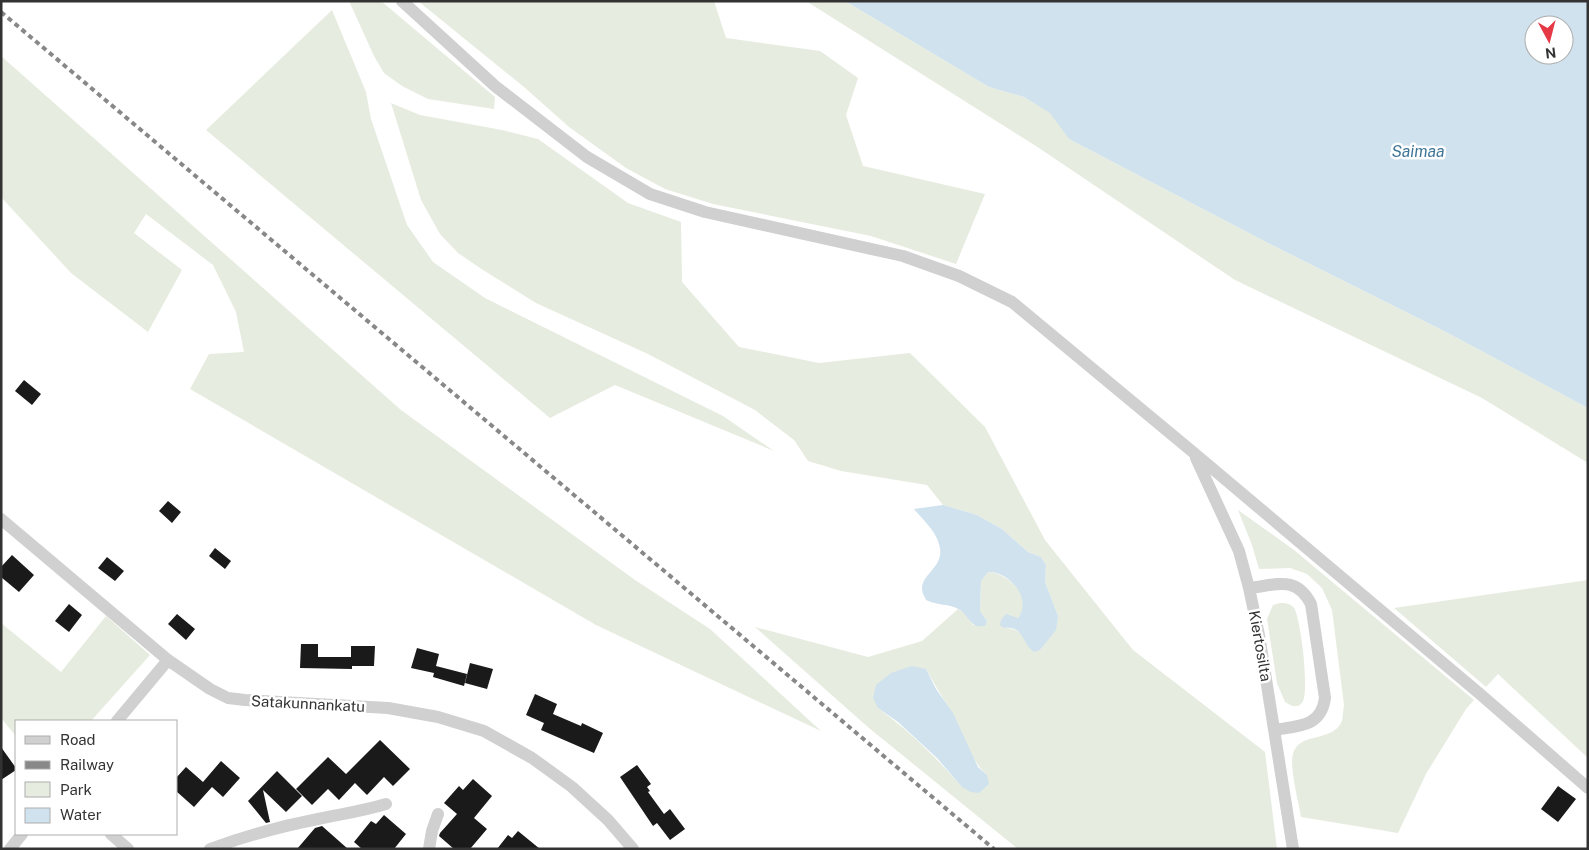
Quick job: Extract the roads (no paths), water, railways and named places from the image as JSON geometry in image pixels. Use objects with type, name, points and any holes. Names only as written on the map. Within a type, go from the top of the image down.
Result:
[{"type":"street","points":[[402,1],[495,86],[587,157],[650,194],[705,212],[903,256],[959,276],[1012,302],[1480,694],[1588,788]]},
{"type":"street","name":"Kiertosilta","points":[[1194,453],[1239,551],[1249,588],[1260,635],[1293,849]]},
{"type":"street","name":"Satakunnankatu","points":[[1,519],[168,660],[210,689],[228,698],[245,700],[388,708],[438,717],[484,731],[532,758],[572,787],[608,820],[633,849]]},
{"type":"street","points":[[1249,588],[1290,583],[1306,595],[1311,604],[1326,698],[1324,707],[1319,716],[1310,724],[1274,730]]},
{"type":"street","points":[[119,720],[168,660]]},
{"type":"street","points":[[210,849],[272,830],[386,804]]},
{"type":"street","points":[[429,849],[432,831],[438,814]]},
{"type":"street","points":[[10,849],[21,835]]},
{"type":"street","points":[[112,835],[128,849]]},
{"type":"water","name":"Saimaa","points":[[845,1],[1588,1],[1588,408],[1446,332],[1270,244],[1069,139],[1050,113],[1024,97],[989,87]]},
{"type":"water","points":[[943,505],[977,515],[1002,529],[1028,552],[1041,557],[1046,565],[1045,582],[1058,616],[1056,630],[1040,650],[1034,652],[1019,632],[1000,625],[1001,620],[1006,614],[1018,618],[1022,611],[1023,603],[1021,595],[1011,581],[1004,576],[988,572],[981,581],[980,611],[987,621],[985,626],[977,626],[956,608],[926,600],[922,590],[923,583],[937,564],[940,552],[939,544],[935,534],[914,509]]},
{"type":"water","points":[[912,666],[926,669],[936,689],[953,713],[978,767],[987,775],[989,784],[979,793],[971,792],[962,787],[937,758],[898,722],[878,708],[873,698],[876,685],[891,673]]},
{"type":"railway","points":[[1,12],[994,849]]}]
